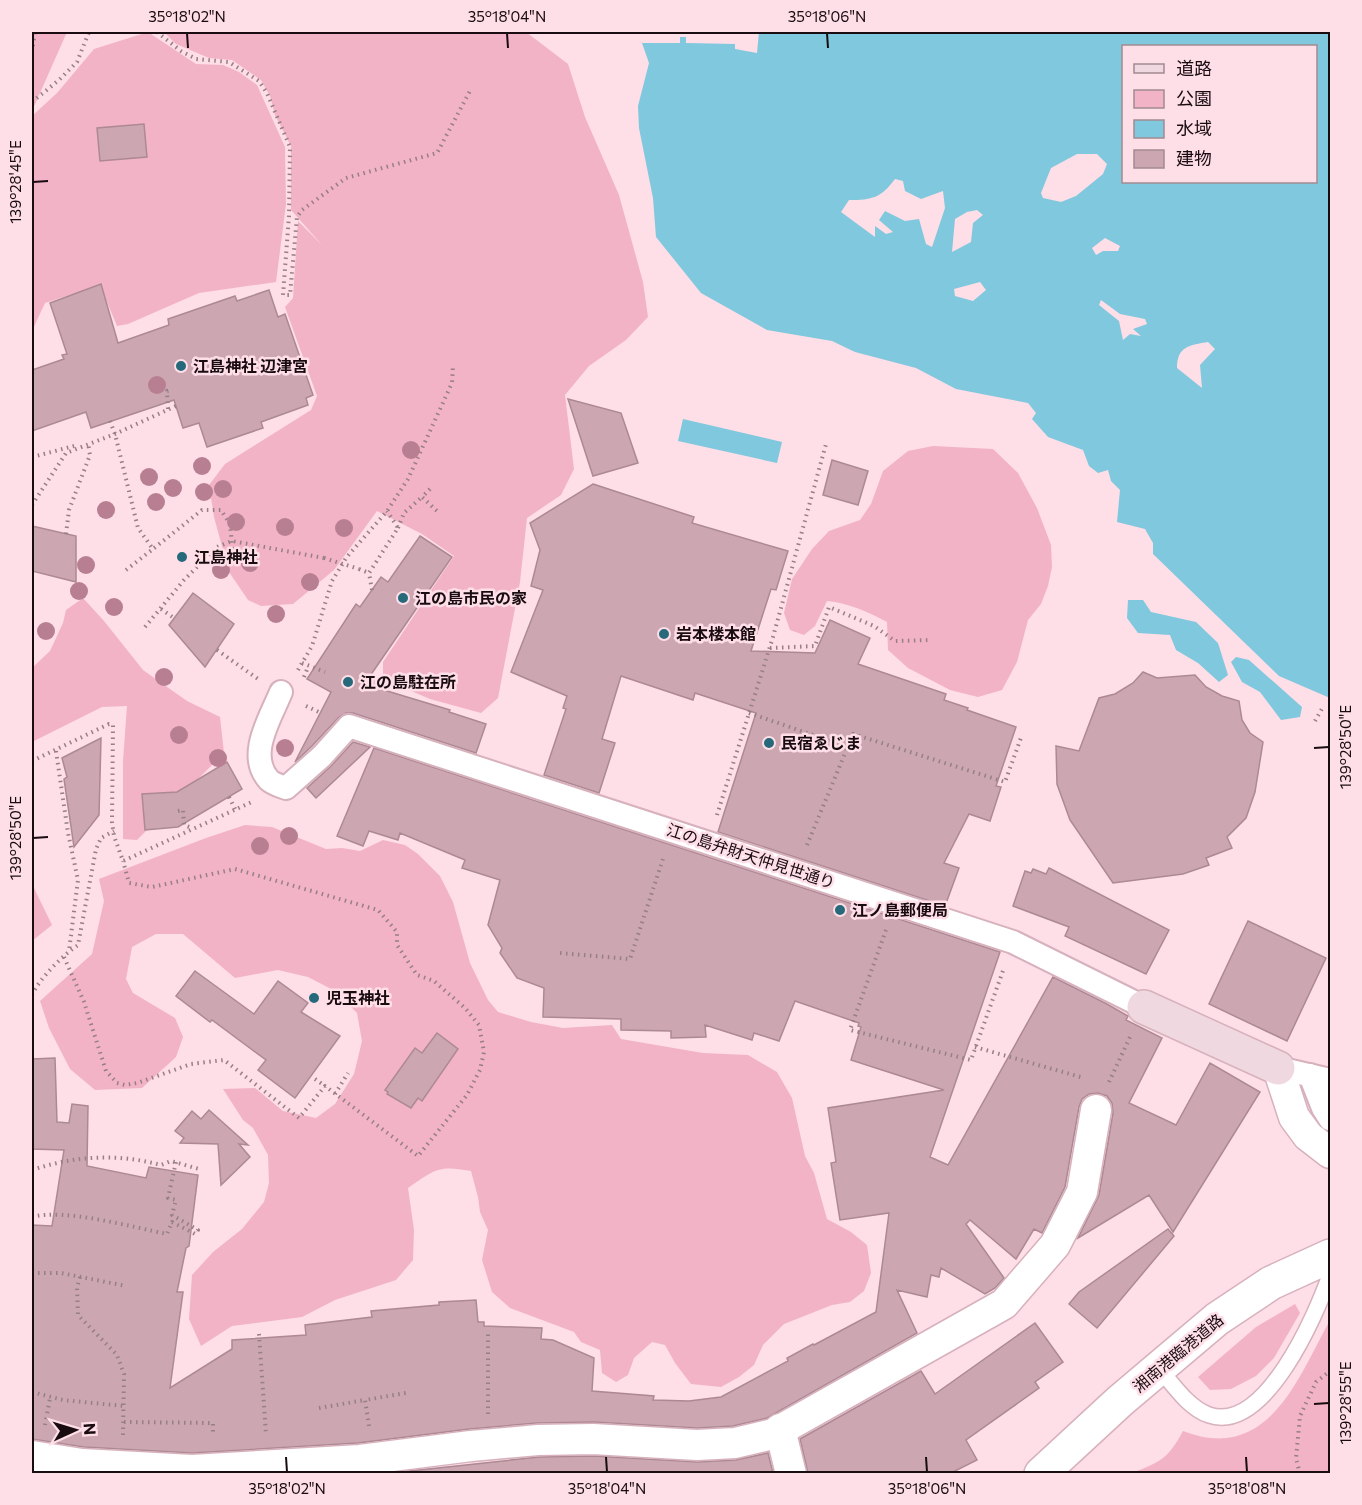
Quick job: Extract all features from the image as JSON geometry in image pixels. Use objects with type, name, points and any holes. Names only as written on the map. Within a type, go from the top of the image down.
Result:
[{"type":"main road","points":[[1144,1007],[1278,1068]]},
{"type":"street","name":"江の島弁財天仲見世通り","points":[[281,692],[260,746],[260,764],[270,781],[286,788],[322,756],[349,726],[1013,942],[1144,1007]]},
{"type":"street","points":[[1278,1068],[1320,1077],[1323,1108],[1330,1119]]},
{"type":"street","points":[[1278,1068],[1294,1117],[1308,1136],[1330,1153]]},
{"type":"street","points":[[32,1456],[82,1464],[192,1470],[374,1458],[488,1444],[593,1439],[697,1445],[735,1443],[773,1434],[1004,1304],[1056,1245],[1082,1192],[1102,1098]]},
{"type":"street","name":"湘南港臨港道路","points":[[1041,1473],[1158,1367],[1217,1319],[1271,1283],[1330,1256]]},
{"type":"street","points":[[780,1429],[791,1473]]},
{"type":"lane","points":[[1158,1367],[1187,1400],[1210,1415],[1224,1416],[1253,1405],[1266,1394],[1278,1378],[1304,1333],[1330,1275]]},
{"type":"path","points":[[32,52],[35,32]]},
{"type":"path","points":[[32,102],[59,80],[76,62],[89,32]]},
{"type":"path","points":[[157,32],[181,51],[196,59],[229,62],[259,81],[267,93],[290,147],[290,216],[284,295],[290,295],[297,217],[302,210],[346,178],[436,153],[471,89]]},
{"type":"path","points":[[281,692],[312,646],[332,581],[346,558],[387,511],[408,479],[452,383],[453,365]]},
{"type":"path","points":[[168,409],[168,391],[170,390]]},
{"type":"path","points":[[32,457],[115,434],[176,406]]},
{"type":"path","points":[[110,421],[138,528],[153,549]]},
{"type":"path","points":[[32,505],[66,453],[88,443]]},
{"type":"path","points":[[66,534],[69,510],[90,455],[88,443]]},
{"type":"path","points":[[709,842],[770,648],[825,444]]},
{"type":"path","points":[[372,590],[369,573],[398,528],[404,513],[429,489]]},
{"type":"path","points":[[422,497],[437,511]]},
{"type":"path","points":[[126,570],[202,510],[221,510],[230,524],[233,555]]},
{"type":"path","points":[[387,511],[398,528]]},
{"type":"path","points":[[145,627],[184,580],[217,547],[232,541],[324,558],[369,573]]},
{"type":"path","points":[[770,648],[815,646],[829,607],[874,626],[895,641],[931,640]]},
{"type":"path","points":[[161,609],[174,618]]},
{"type":"path","points":[[217,650],[258,679]]},
{"type":"path","points":[[302,663],[325,672]]},
{"type":"path","points":[[305,705],[325,716]]},
{"type":"path","points":[[1315,721],[1323,706]]},
{"type":"path","points":[[749,713],[848,747]]},
{"type":"path","points":[[32,761],[109,724],[113,725],[114,831],[129,883],[152,887],[235,869],[378,910],[397,932],[397,945],[417,975],[434,981],[465,1008],[479,1025],[484,1052],[480,1070],[467,1095],[418,1156],[315,1079]]},
{"type":"path","points":[[796,870],[853,734],[1005,782],[1022,735]]},
{"type":"path","points":[[56,751],[68,833],[78,880],[69,951]]},
{"type":"path","points":[[123,861],[235,809],[229,797]]},
{"type":"path","points":[[178,811],[183,810],[184,825],[193,829]]},
{"type":"path","points":[[560,953],[630,960],[672,830]]},
{"type":"path","points":[[32,995],[37,984],[69,951],[78,945],[96,849],[101,838],[114,831]]},
{"type":"path","points":[[896,903],[850,1030],[971,1060],[1013,942]]},
{"type":"path","points":[[64,957],[84,1002],[106,1071],[117,1083],[137,1083],[191,1064],[224,1060],[299,1118],[325,1086]]},
{"type":"path","points":[[975,1047],[1102,1098],[1144,1007]]},
{"type":"path","points":[[335,1094],[348,1073]]},
{"type":"path","points":[[32,1170],[60,1161],[109,1157],[137,1158],[161,1165],[171,1161],[199,1169]]},
{"type":"path","points":[[32,1217],[41,1214],[60,1214],[167,1234],[172,1222],[195,1234],[198,1230],[172,1215],[176,1200],[168,1198],[176,1162]]},
{"type":"path","points":[[32,1273],[61,1273],[126,1286]]},
{"type":"path","points":[[80,1276],[77,1287],[78,1315],[117,1355],[124,1374],[122,1466]]},
{"type":"path","points":[[488,1331],[488,1444]]},
{"type":"path","points":[[259,1334],[267,1465]]},
{"type":"path","points":[[1300,1473],[1296,1458],[1300,1416],[1316,1382],[1330,1371]]},
{"type":"path","points":[[32,1392],[63,1401],[124,1406]]},
{"type":"path","points":[[319,1408],[406,1393]]},
{"type":"path","points":[[365,1400],[374,1458]]},
{"type":"path","points":[[124,1422],[213,1423]]},
{"type":"green space","points":[[32,32],[67,32],[32,111]]},
{"type":"green space","points":[[148,32],[196,64],[223,65],[239,72],[257,85],[285,147],[286,204],[276,282],[199,293],[128,324],[117,326],[100,285],[45,303],[32,331],[32,116],[57,93],[94,49]]},
{"type":"green space","points":[[164,32],[526,32],[568,64],[585,117],[619,195],[643,282],[648,317],[626,340],[589,366],[565,395],[574,469],[561,495],[527,518],[520,582],[498,698],[481,713],[430,699],[383,679],[383,662],[454,556],[422,534],[377,511],[334,570],[293,604],[261,606],[248,600],[229,572],[214,517],[209,485],[225,464],[311,410],[317,396],[285,307],[293,298],[298,221],[322,245],[291,210],[291,146],[261,80],[232,60],[209,58],[176,44]]},
{"type":"green space","points":[[933,446],[993,449],[1018,473],[1037,508],[1051,545],[1052,567],[1048,586],[1041,604],[1028,620],[1017,662],[1002,690],[978,697],[950,690],[908,668],[888,650],[887,622],[865,611],[827,601],[815,626],[804,635],[790,630],[784,613],[792,579],[812,549],[829,531],[860,520],[871,504],[883,471],[908,451]]},
{"type":"green space","points":[[83,598],[143,670],[187,701],[220,717],[224,753],[137,840],[123,839],[123,761],[127,706],[102,707],[32,742],[32,668],[50,651],[63,623],[66,610]]},
{"type":"green space","points":[[245,825],[272,827],[326,849],[342,848],[360,851],[383,840],[405,845],[418,854],[440,876],[453,902],[470,963],[488,1000],[498,1012],[531,1022],[563,1028],[612,1025],[621,1039],[703,1053],[748,1055],[777,1072],[792,1098],[805,1156],[814,1173],[827,1219],[851,1232],[867,1245],[871,1273],[864,1291],[850,1302],[832,1305],[784,1324],[763,1345],[754,1365],[721,1387],[691,1384],[665,1345],[652,1342],[634,1358],[628,1375],[616,1382],[602,1373],[600,1350],[581,1342],[574,1332],[510,1308],[492,1292],[482,1260],[488,1230],[480,1212],[471,1171],[451,1168],[431,1173],[408,1188],[414,1230],[413,1260],[396,1280],[335,1300],[302,1317],[232,1326],[201,1346],[189,1319],[192,1275],[213,1252],[242,1229],[264,1202],[269,1183],[268,1155],[253,1128],[243,1120],[223,1089],[255,1088],[283,1111],[316,1118],[335,1104],[354,1074],[362,1041],[357,1013],[335,991],[308,977],[278,970],[235,978],[183,934],[156,934],[132,947],[126,979],[133,993],[175,1018],[183,1037],[176,1057],[142,1088],[95,1090],[70,1069],[49,1028],[40,1001],[92,954],[104,901],[99,879]]},
{"type":"green space","points":[[32,884],[52,925],[32,941]]},
{"type":"green space","points":[[1295,1304],[1300,1313],[1274,1358],[1256,1376],[1231,1389],[1210,1390],[1198,1377],[1256,1327]]},
{"type":"green space","points":[[1330,1320],[1330,1473],[1132,1473],[1150,1466],[1168,1454],[1183,1431],[1212,1438],[1237,1436],[1258,1426],[1276,1410],[1291,1390]]},
{"type":"water","points":[[759,32],[1330,32],[1330,698],[1279,676],[1153,554],[1153,543],[1145,529],[1117,522],[1120,490],[1111,481],[1108,470],[1098,473],[1089,466],[1083,450],[1048,437],[1032,419],[1036,413],[1028,403],[956,389],[916,368],[855,352],[832,341],[767,330],[701,293],[656,237],[653,198],[639,128],[638,106],[649,63],[642,43],[680,43],[680,37],[686,37],[686,43],[735,44],[735,49],[757,53]],"holes":[[[1077,154],[1097,154],[1107,164],[1103,174],[1076,196],[1061,202],[1043,198],[1041,193],[1051,168]],[[895,179],[903,181],[905,191],[921,199],[943,191],[945,208],[932,247],[926,244],[919,219],[905,221],[885,211],[879,220],[893,232],[886,234],[875,226],[875,237],[841,212],[849,200],[875,197]],[[977,210],[983,215],[973,223],[971,242],[952,252],[955,219],[967,212]],[[1105,238],[1120,246],[1118,251],[1103,251],[1096,255],[1092,248]],[[980,282],[986,290],[973,301],[955,296],[954,289]],[[1101,300],[1120,314],[1145,319],[1147,324],[1133,329],[1141,336],[1130,334],[1123,340],[1119,321],[1099,305]],[[1208,342],[1215,349],[1200,365],[1202,388],[1177,368],[1182,351],[1196,344]]]},
{"type":"water","points":[[683,419],[782,442],[777,463],[678,441]]},
{"type":"water","points":[[1128,600],[1143,600],[1151,612],[1196,622],[1218,643],[1228,675],[1219,682],[1198,663],[1176,650],[1170,635],[1138,633],[1127,618]]},
{"type":"water","points":[[1236,657],[1249,660],[1302,707],[1300,717],[1281,720],[1260,692],[1242,682],[1231,662]]},
{"type":"building","points":[[144,124],[147,157],[100,161],[97,128]]},
{"type":"building","name":"江島神社 辺津宮","points":[[101,284],[118,343],[169,325],[168,319],[235,296],[237,301],[269,290],[278,317],[285,314],[313,395],[306,398],[308,405],[261,422],[263,428],[207,447],[199,423],[183,428],[174,400],[91,428],[86,412],[32,431],[32,370],[64,359],[62,355],[67,354],[50,303]]},
{"type":"building","points":[[568,399],[621,413],[638,463],[593,476]]},
{"type":"building","points":[[832,460],[868,471],[858,505],[823,495]]},
{"type":"building","points":[[593,484],[694,517],[692,523],[788,551],[776,590],[771,589],[751,651],[815,653],[830,620],[870,638],[858,664],[946,694],[944,700],[1016,727],[996,786],[1001,787],[990,821],[969,814],[944,863],[959,868],[945,906],[718,832],[756,713],[695,693],[693,700],[621,676],[602,739],[615,743],[599,793],[544,775],[566,709],[563,708],[567,696],[511,672],[543,590],[531,586],[540,550],[530,523]]},
{"type":"building","points":[[32,526],[76,536],[76,582],[32,571]]},
{"type":"building","points":[[420,536],[452,557],[370,676],[378,679],[374,687],[450,710],[449,712],[486,724],[476,753],[353,713],[346,713],[339,717],[295,762],[331,692],[307,679],[356,604],[360,607],[381,577],[388,582]]},
{"type":"building","points":[[193,593],[234,624],[205,667],[169,625]]},
{"type":"building","points":[[1143,672],[1157,678],[1195,675],[1206,687],[1222,696],[1239,701],[1242,720],[1250,733],[1263,742],[1255,792],[1246,818],[1227,837],[1232,848],[1206,858],[1209,865],[1183,874],[1113,883],[1070,820],[1057,784],[1056,746],[1079,751],[1099,698],[1115,694],[1133,683]]},
{"type":"building","points":[[101,738],[99,815],[74,847],[64,779],[67,777],[62,758]]},
{"type":"building","points":[[353,742],[370,747],[316,798],[307,788]]},
{"type":"building","points":[[374,748],[1000,952],[930,1157],[948,1165],[1053,977],[1105,1003],[1128,1016],[1126,1020],[1162,1038],[1129,1103],[1176,1125],[1210,1063],[1260,1092],[1173,1232],[1149,1195],[1078,1238],[1099,1195],[1113,1113],[1112,1103],[1107,1096],[1098,1093],[1089,1094],[1082,1099],[1079,1107],[1065,1187],[1042,1233],[1034,1229],[1016,1259],[970,1220],[966,1224],[1004,1278],[995,1288],[985,1294],[941,1268],[939,1277],[931,1275],[927,1297],[897,1290],[917,1333],[767,1418],[733,1426],[697,1428],[594,1422],[537,1423],[358,1443],[192,1453],[84,1447],[32,1439],[32,1225],[52,1226],[64,1150],[32,1149],[32,1059],[55,1058],[57,1122],[69,1123],[72,1104],[88,1106],[87,1166],[146,1178],[149,1167],[198,1175],[189,1246],[186,1248],[177,1292],[183,1292],[170,1388],[232,1349],[232,1340],[306,1335],[305,1325],[372,1317],[371,1311],[439,1305],[439,1302],[476,1300],[478,1322],[484,1322],[484,1326],[542,1328],[541,1339],[553,1340],[594,1358],[592,1391],[654,1396],[653,1400],[689,1401],[721,1397],[788,1361],[787,1358],[876,1312],[889,1213],[840,1220],[831,1163],[836,1162],[828,1108],[944,1090],[851,1060],[861,1027],[858,1026],[859,1023],[795,1001],[779,1041],[754,1033],[752,1040],[705,1025],[706,1037],[671,1038],[671,1031],[621,1030],[621,1019],[543,1017],[544,988],[517,978],[500,953],[502,948],[488,925],[500,880],[462,868],[465,860],[400,833],[398,840],[369,831],[363,846],[337,836]]},
{"type":"building","points":[[227,762],[242,789],[178,827],[145,830],[142,794],[177,792]]},
{"type":"building","points":[[1049,868],[1169,930],[1146,974],[1065,936],[1069,927],[1013,906],[1025,871],[1031,873],[1033,869],[1046,874]]},
{"type":"building","points":[[1248,921],[1326,958],[1287,1041],[1209,1004]]},
{"type":"building","points":[[195,971],[254,1014],[278,981],[308,1003],[301,1012],[340,1036],[295,1098],[258,1070],[266,1060],[176,996]]},
{"type":"building","points":[[437,1033],[458,1049],[422,1101],[418,1098],[411,1108],[387,1094],[385,1090],[415,1048],[422,1053]]},
{"type":"building","points":[[209,1110],[248,1145],[239,1144],[250,1157],[221,1185],[218,1144],[180,1143],[184,1138],[175,1131],[192,1111],[201,1119]]},
{"type":"building","points":[[1168,1229],[1174,1236],[1097,1328],[1069,1304],[1079,1292]]},
{"type":"building","points":[[1035,1323],[1063,1362],[1035,1382],[1039,1388],[966,1440],[977,1460],[951,1473],[808,1473],[800,1439],[921,1371],[935,1394]]},
{"type":"building","points":[[768,1453],[773,1473],[391,1473],[539,1457],[593,1456],[698,1462],[736,1460]]},
{"type":"place","name":"江島神社 辺津宮","points":[[181,366]]},
{"type":"place","name":"江島神社","points":[[182,557]]},
{"type":"place","name":"江の島市民の家","points":[[403,598]]},
{"type":"place","name":"岩本楼本館","points":[[664,634]]},
{"type":"place","name":"江の島駐在所","points":[[348,682]]},
{"type":"place","name":"民宿ゑじま","points":[[769,743]]},
{"type":"place","name":"江ノ島郵便局","points":[[840,910]]},
{"type":"place","name":"児玉神社","points":[[314,998]]}]
